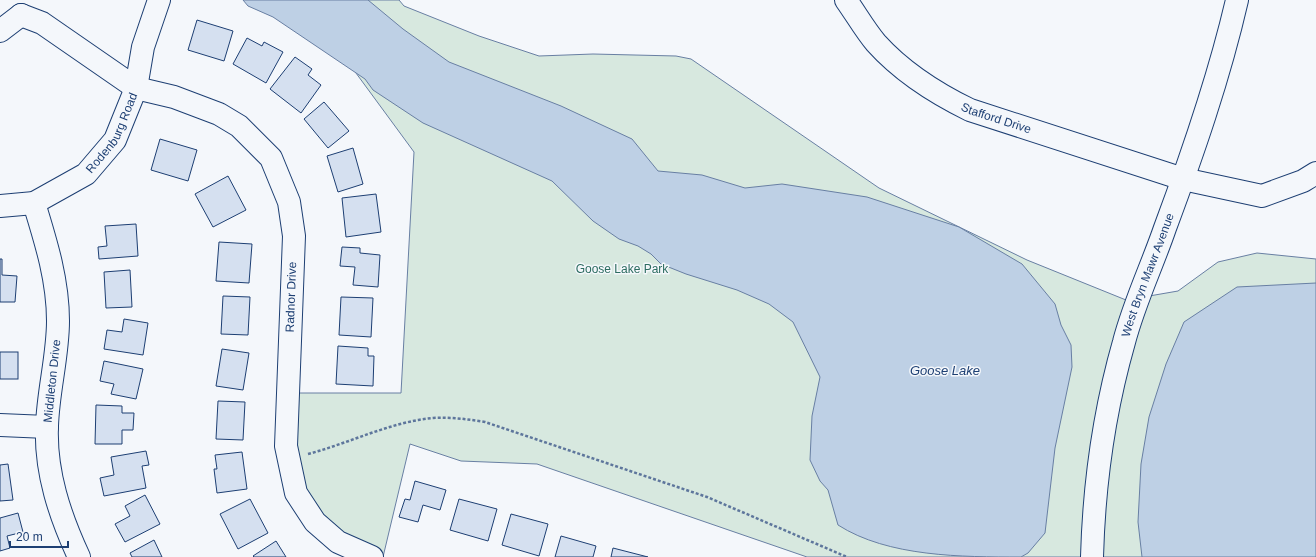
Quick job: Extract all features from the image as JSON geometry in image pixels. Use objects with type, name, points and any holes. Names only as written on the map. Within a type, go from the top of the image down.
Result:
[{"type":"street","name":"Rodenburg Road","points":[[0,206],[34,203],[86,174],[115,140],[136,88],[143,47],[159,0]]},
{"type":"street","name":"Stafford Drive","points":[[846,0],[876,43],[910,75],[939,95],[970,110],[1183,179],[1262,196],[1314,178]]},
{"type":"street","name":"West Bryn Mawr Avenue","points":[[1092,557],[1094,505],[1104,424],[1124,341],[1183,179],[1224,57],[1237,0]]},
{"type":"street","points":[[0,31],[20,8],[136,88]]},
{"type":"street","name":"Radnor Drive","points":[[136,88],[174,97],[219,114],[238,126],[271,158],[289,202],[294,236],[286,446],[296,493],[315,522],[338,542],[372,557]]},
{"type":"street","name":"Middleton Drive","points":[[34,203],[52,261],[57,293],[58,322],[46,427],[54,494],[67,531],[79,557]]},
{"type":"street","points":[[0,425],[46,427]]},
{"type":"path","points":[[289,459],[331,448],[393,426],[432,418],[458,417],[485,422],[707,497],[847,557]]},
{"type":"green space","name":"Goose Lake Park","points":[[250,0],[399,0],[404,6],[479,36],[539,56],[593,54],[676,56],[691,59],[879,188],[1027,260],[1126,300],[1178,291],[1218,262],[1257,253],[1316,259],[1316,557],[807,557],[537,464],[461,461],[410,444],[383,557],[372,557],[296,493],[288,393],[401,393],[414,152],[342,54]]},
{"type":"water","name":"Goose Lake","points":[[243,0],[368,0],[403,29],[449,62],[561,106],[632,139],[658,171],[702,175],[745,188],[782,184],[867,197],[959,227],[1022,264],[1055,304],[1061,325],[1071,345],[1072,367],[1055,448],[1045,533],[1028,553],[1021,557],[975,556],[926,553],[879,544],[858,536],[838,525],[828,490],[820,481],[810,460],[812,416],[820,377],[793,322],[769,304],[737,290],[686,274],[661,264],[651,254],[638,246],[619,239],[593,221],[552,181],[423,123],[373,90],[365,79],[273,17],[248,6]]},
{"type":"water","points":[[1316,283],[1316,557],[1142,557],[1138,522],[1141,464],[1149,417],[1166,364],[1184,322],[1237,287]]},
{"type":"building","points":[[197,20],[233,31],[224,61],[188,50]]},
{"type":"building","points":[[247,38],[262,46],[264,42],[283,52],[266,83],[233,64]]},
{"type":"building","points":[[295,57],[312,69],[308,75],[321,85],[301,113],[270,89]]},
{"type":"building","points":[[324,102],[349,131],[328,148],[304,119]]},
{"type":"building","points":[[160,139],[197,150],[188,181],[151,170]]},
{"type":"building","points":[[353,148],[363,184],[338,192],[327,156]]},
{"type":"building","points":[[228,176],[246,210],[213,227],[195,194]]},
{"type":"building","points":[[376,194],[381,232],[346,237],[342,198]]},
{"type":"building","points":[[136,224],[138,256],[99,259],[98,247],[107,246],[105,226]]},
{"type":"building","points":[[219,242],[252,244],[249,283],[216,281]]},
{"type":"building","points":[[342,247],[360,248],[360,253],[380,255],[378,287],[353,285],[355,267],[340,266]]},
{"type":"building","points":[[0,259],[2,259],[2,275],[17,276],[15,302],[0,302]]},
{"type":"building","points":[[130,270],[132,307],[106,308],[104,272]]},
{"type":"building","points":[[223,296],[250,297],[248,335],[221,334]]},
{"type":"building","points":[[341,297],[373,298],[371,337],[339,335]]},
{"type":"building","points":[[124,319],[148,323],[143,355],[104,349],[107,330],[122,332]]},
{"type":"building","points":[[338,346],[368,348],[368,356],[374,356],[373,386],[336,384]]},
{"type":"building","points":[[222,349],[249,353],[243,390],[216,386]]},
{"type":"building","points":[[0,352],[18,352],[18,379],[0,379]]},
{"type":"building","points":[[104,361],[143,369],[136,399],[111,394],[114,384],[100,381]]},
{"type":"building","points":[[218,401],[245,402],[243,440],[216,439]]},
{"type":"building","points":[[96,405],[122,406],[122,413],[134,413],[133,430],[122,430],[122,444],[95,444]]},
{"type":"building","points":[[146,451],[149,465],[142,466],[146,488],[104,496],[100,478],[114,475],[111,457]]},
{"type":"building","points":[[242,452],[247,489],[217,493],[214,469],[217,469],[215,455]]},
{"type":"building","points":[[8,464],[13,500],[0,501],[0,465]]},
{"type":"building","points":[[415,481],[446,490],[440,510],[423,505],[418,522],[399,517],[405,499],[410,500]]},
{"type":"building","points":[[145,495],[160,524],[125,542],[115,524],[130,516],[125,506]]},
{"type":"building","points":[[250,499],[268,533],[238,549],[220,514]]},
{"type":"building","points":[[459,499],[497,509],[488,541],[450,530]]},
{"type":"building","points":[[18,513],[23,532],[7,536],[10,548],[0,551],[0,518]]},
{"type":"building","points":[[511,514],[548,524],[539,556],[502,545]]},
{"type":"building","points":[[561,536],[596,546],[593,557],[555,557]]},
{"type":"building","points":[[154,540],[162,557],[132,557],[130,553]]},
{"type":"building","points":[[276,541],[286,557],[253,556]]},
{"type":"building","points":[[613,548],[648,557],[611,557]]}]
